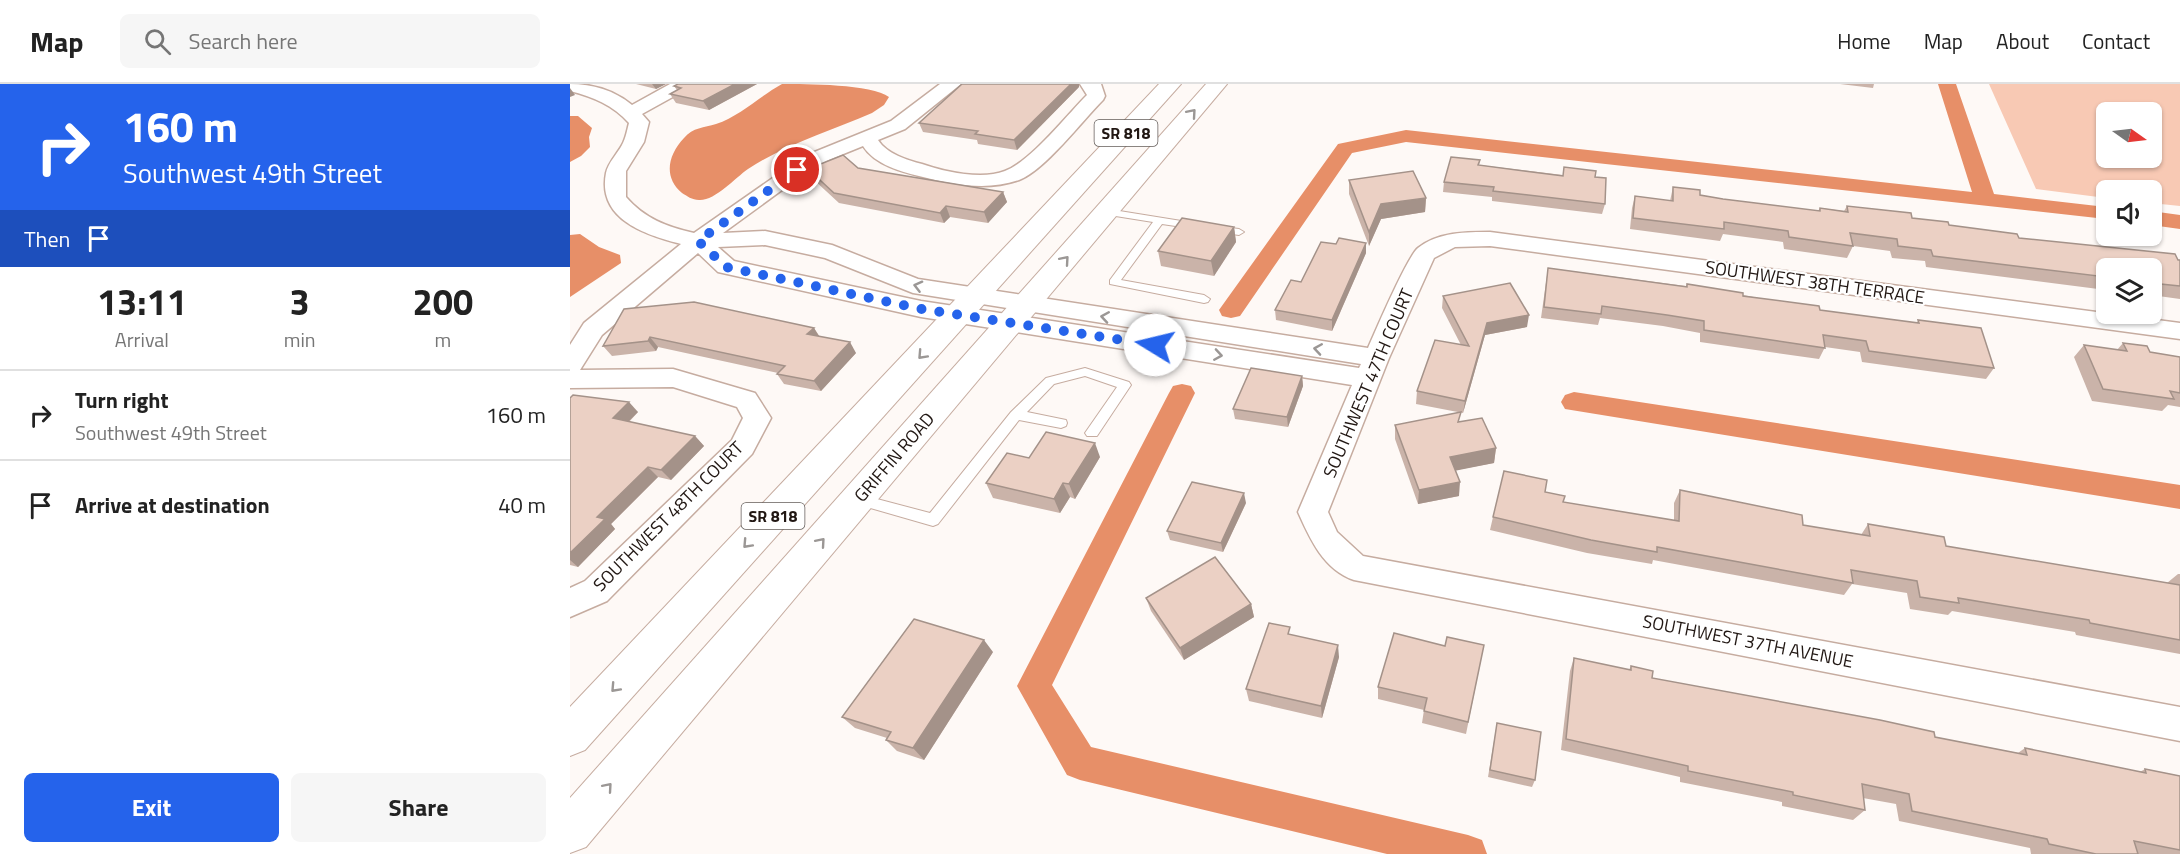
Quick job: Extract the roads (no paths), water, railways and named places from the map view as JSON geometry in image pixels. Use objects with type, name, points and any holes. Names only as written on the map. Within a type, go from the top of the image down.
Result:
[{"type":"main road","name":"SR 818","points":[[570,736],[1171,84]]},
{"type":"main road","name":"GRIFFIN ROAD","points":[[570,831],[1217,84]]},
{"type":"street","points":[[631,113],[683,84]]},
{"type":"street","points":[[570,365],[593,329],[698,241],[819,157],[898,125],[952,84]]},
{"type":"street","points":[[868,139],[875,150],[897,162],[919,170],[972,179],[1013,176],[1027,167],[1096,96],[1091,85]]},
{"type":"street","points":[[570,86],[599,93],[626,106],[639,122],[634,142],[616,171],[615,198],[630,216],[664,233],[698,241],[765,238],[832,252],[913,286],[968,305]]},
{"type":"street","name":"SOUTHWEST 38TH TERRACE","points":[[1450,240],[1490,239],[2180,331]]},
{"type":"street","name":"SOUTHWEST 47TH COURT","points":[[1326,540],[1313,512],[1372,368],[1424,254],[1437,244],[1450,240]]},
{"type":"street","points":[[698,241],[726,267],[1372,368]]},
{"type":"street","name":"SOUTHWEST 48TH COURT","points":[[570,379],[672,378],[729,393],[746,400],[757,418],[742,447],[726,463],[596,591],[570,603]]},
{"type":"street","name":"SOUTHWEST 37TH AVENUE","points":[[1326,540],[1354,567],[2180,723]]},
{"type":"lane","points":[[1107,212],[1239,232]]},
{"type":"lane","points":[[1160,220],[1114,282],[1204,299]]},
{"type":"lane","points":[[858,499],[933,520],[1016,415],[1050,381],[1085,372],[1125,385],[1092,433]]},
{"type":"lane","points":[[1016,415],[1061,423]]},
{"type":"waterway","points":[[1947,84],[1985,198]]},
{"type":"waterway","points":[[1231,310],[1345,148],[1406,136],[2096,212]]},
{"type":"waterway","points":[[2162,220],[2180,222]]},
{"type":"waterway","points":[[1182,393],[1034,686],[1080,762],[1468,854]]},
{"type":"waterway","points":[[1574,402],[2180,497]]}]
